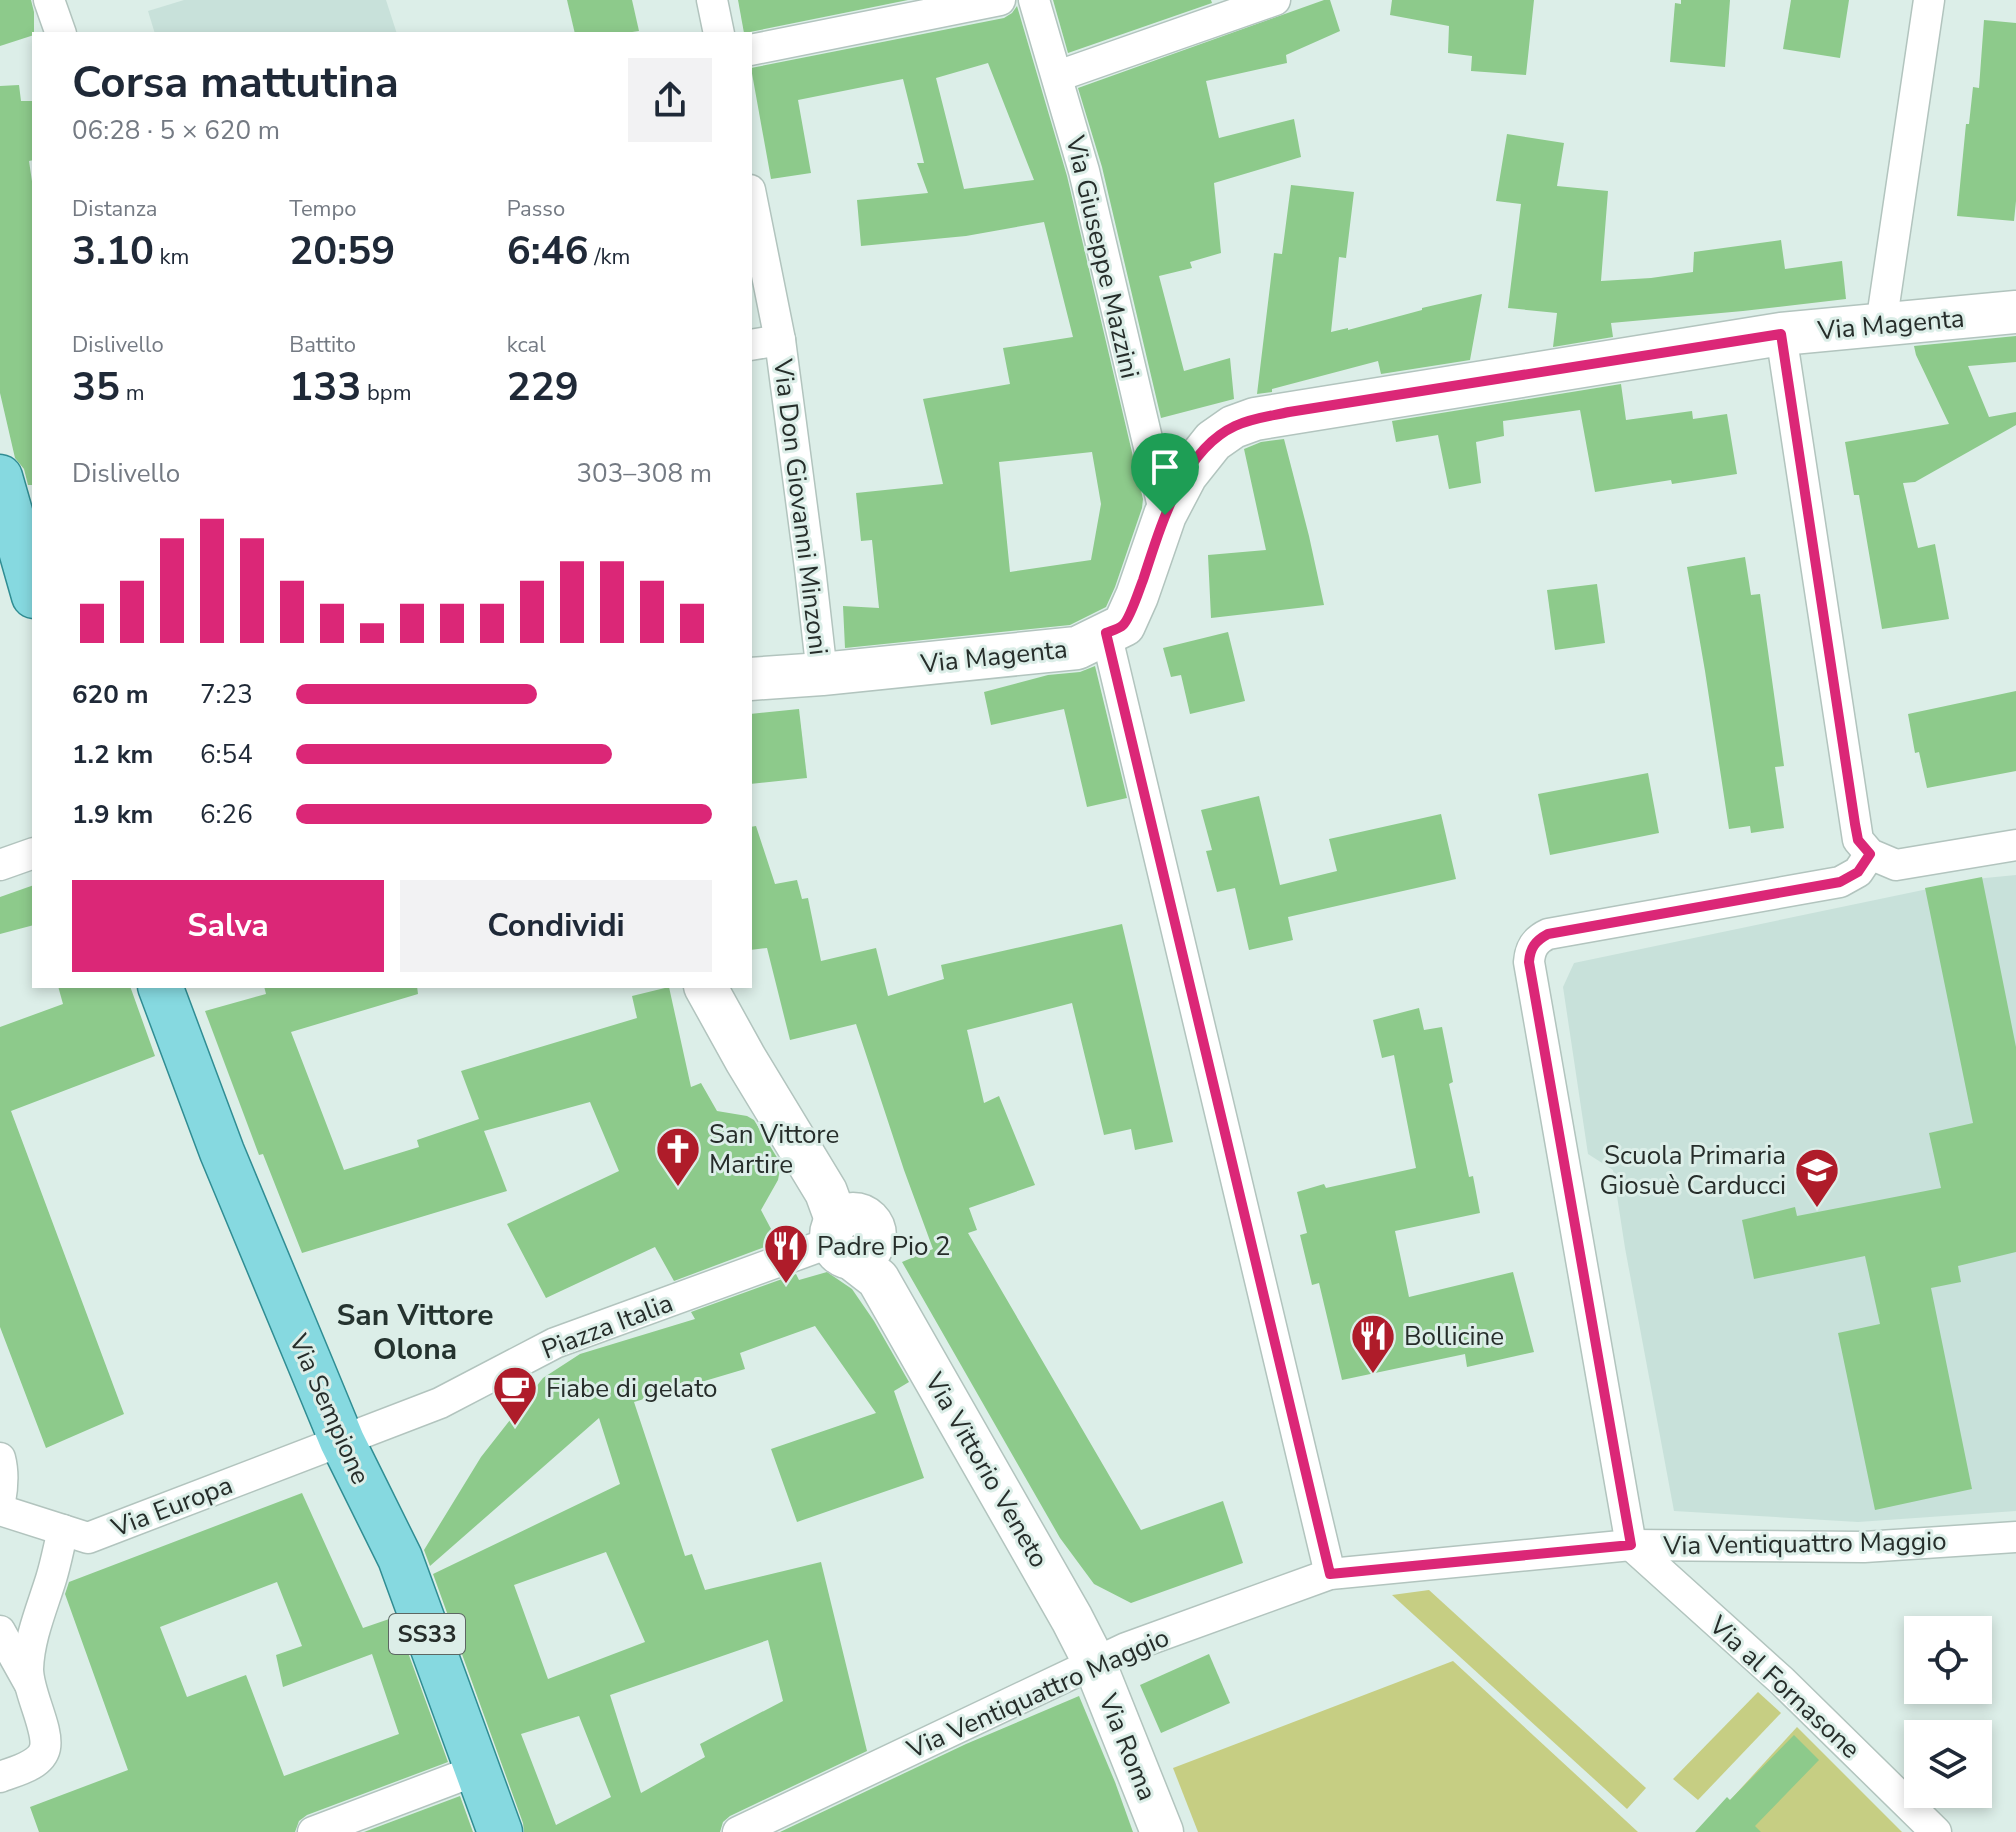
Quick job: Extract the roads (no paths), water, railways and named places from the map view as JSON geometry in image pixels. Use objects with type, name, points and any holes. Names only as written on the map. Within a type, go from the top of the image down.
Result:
[{"type":"main road","points":[[0,477],[32,589]]},
{"type":"main road","name":"Via Sempione","points":[[161,988],[222,1152],[342,1441],[400,1558],[500,1832]]},
{"type":"street","points":[[49,0],[60,32]]},
{"type":"street","points":[[712,0],[719,32]]},
{"type":"street","points":[[752,50],[1000,0]]},
{"type":"street","name":"Via Giuseppe Mazzini","points":[[1034,0],[1084,171],[1165,515]]},
{"type":"street","points":[[1058,76],[1275,0]]},
{"type":"street","points":[[1881,325],[1929,0]]},
{"type":"street","name":"Via Don Giovanni Minzoni","points":[[752,200],[780,340],[822,674]]},
{"type":"street","name":"Via Magenta","points":[[752,679],[1077,648],[1124,625],[1165,515],[1186,475],[1213,441],[1233,427],[1255,419],[1781,334],[2016,312]]},
{"type":"street","points":[[1781,334],[1858,840],[1870,854],[1896,865],[2016,845]]},
{"type":"street","name":"Via Don Giovanni Minzoni","points":[[752,345],[780,340]]},
{"type":"street","points":[[1106,633],[1330,1574]]},
{"type":"street","points":[[0,865],[32,854]]},
{"type":"street","points":[[1631,1545],[1529,962],[1530,953],[1534,944],[1548,934],[1840,882],[1858,872],[1870,854]]},
{"type":"street","name":"Via Vittorio Veneto","points":[[706,988],[1094,1662]]},
{"type":"street","name":"Piazza Italia","points":[[342,1441],[440,1403],[555,1343],[851,1236]]},
{"type":"street","name":"Via Europa","points":[[0,1510],[88,1538],[342,1441]]},
{"type":"street","points":[[0,1458],[3,1488],[0,1502]]},
{"type":"street","points":[[30,1685],[29,1651],[63,1530]]},
{"type":"street","name":"Via Ventiquattro Maggio","points":[[738,1832],[1126,1648],[1330,1574],[1631,1545],[1864,1547],[2016,1537]]},
{"type":"street","name":"Via al Fornasone","points":[[1631,1545],[1782,1681],[1936,1832]]},
{"type":"street","points":[[0,1631],[30,1685],[45,1737],[45,1750],[38,1760],[0,1777]]},
{"type":"street","name":"Via Roma","points":[[1094,1662],[1162,1832]]},
{"type":"street","points":[[313,1832],[477,1770]]},
{"type":"place","name":"San Vittore Martire","points":[[678,1188]]},
{"type":"place","name":"Scuola Primaria Giosuè Carducci","points":[[1817,1209]]},
{"type":"place","name":"Padre Pio 2","points":[[786,1285]]},
{"type":"place","name":"Bollicine","points":[[1373,1375]]},
{"type":"place","name":"Fiabe di gelato","points":[[515,1427]]},
{"type":"district","name":"San Vittore Olona","points":[[415,1332]]}]
